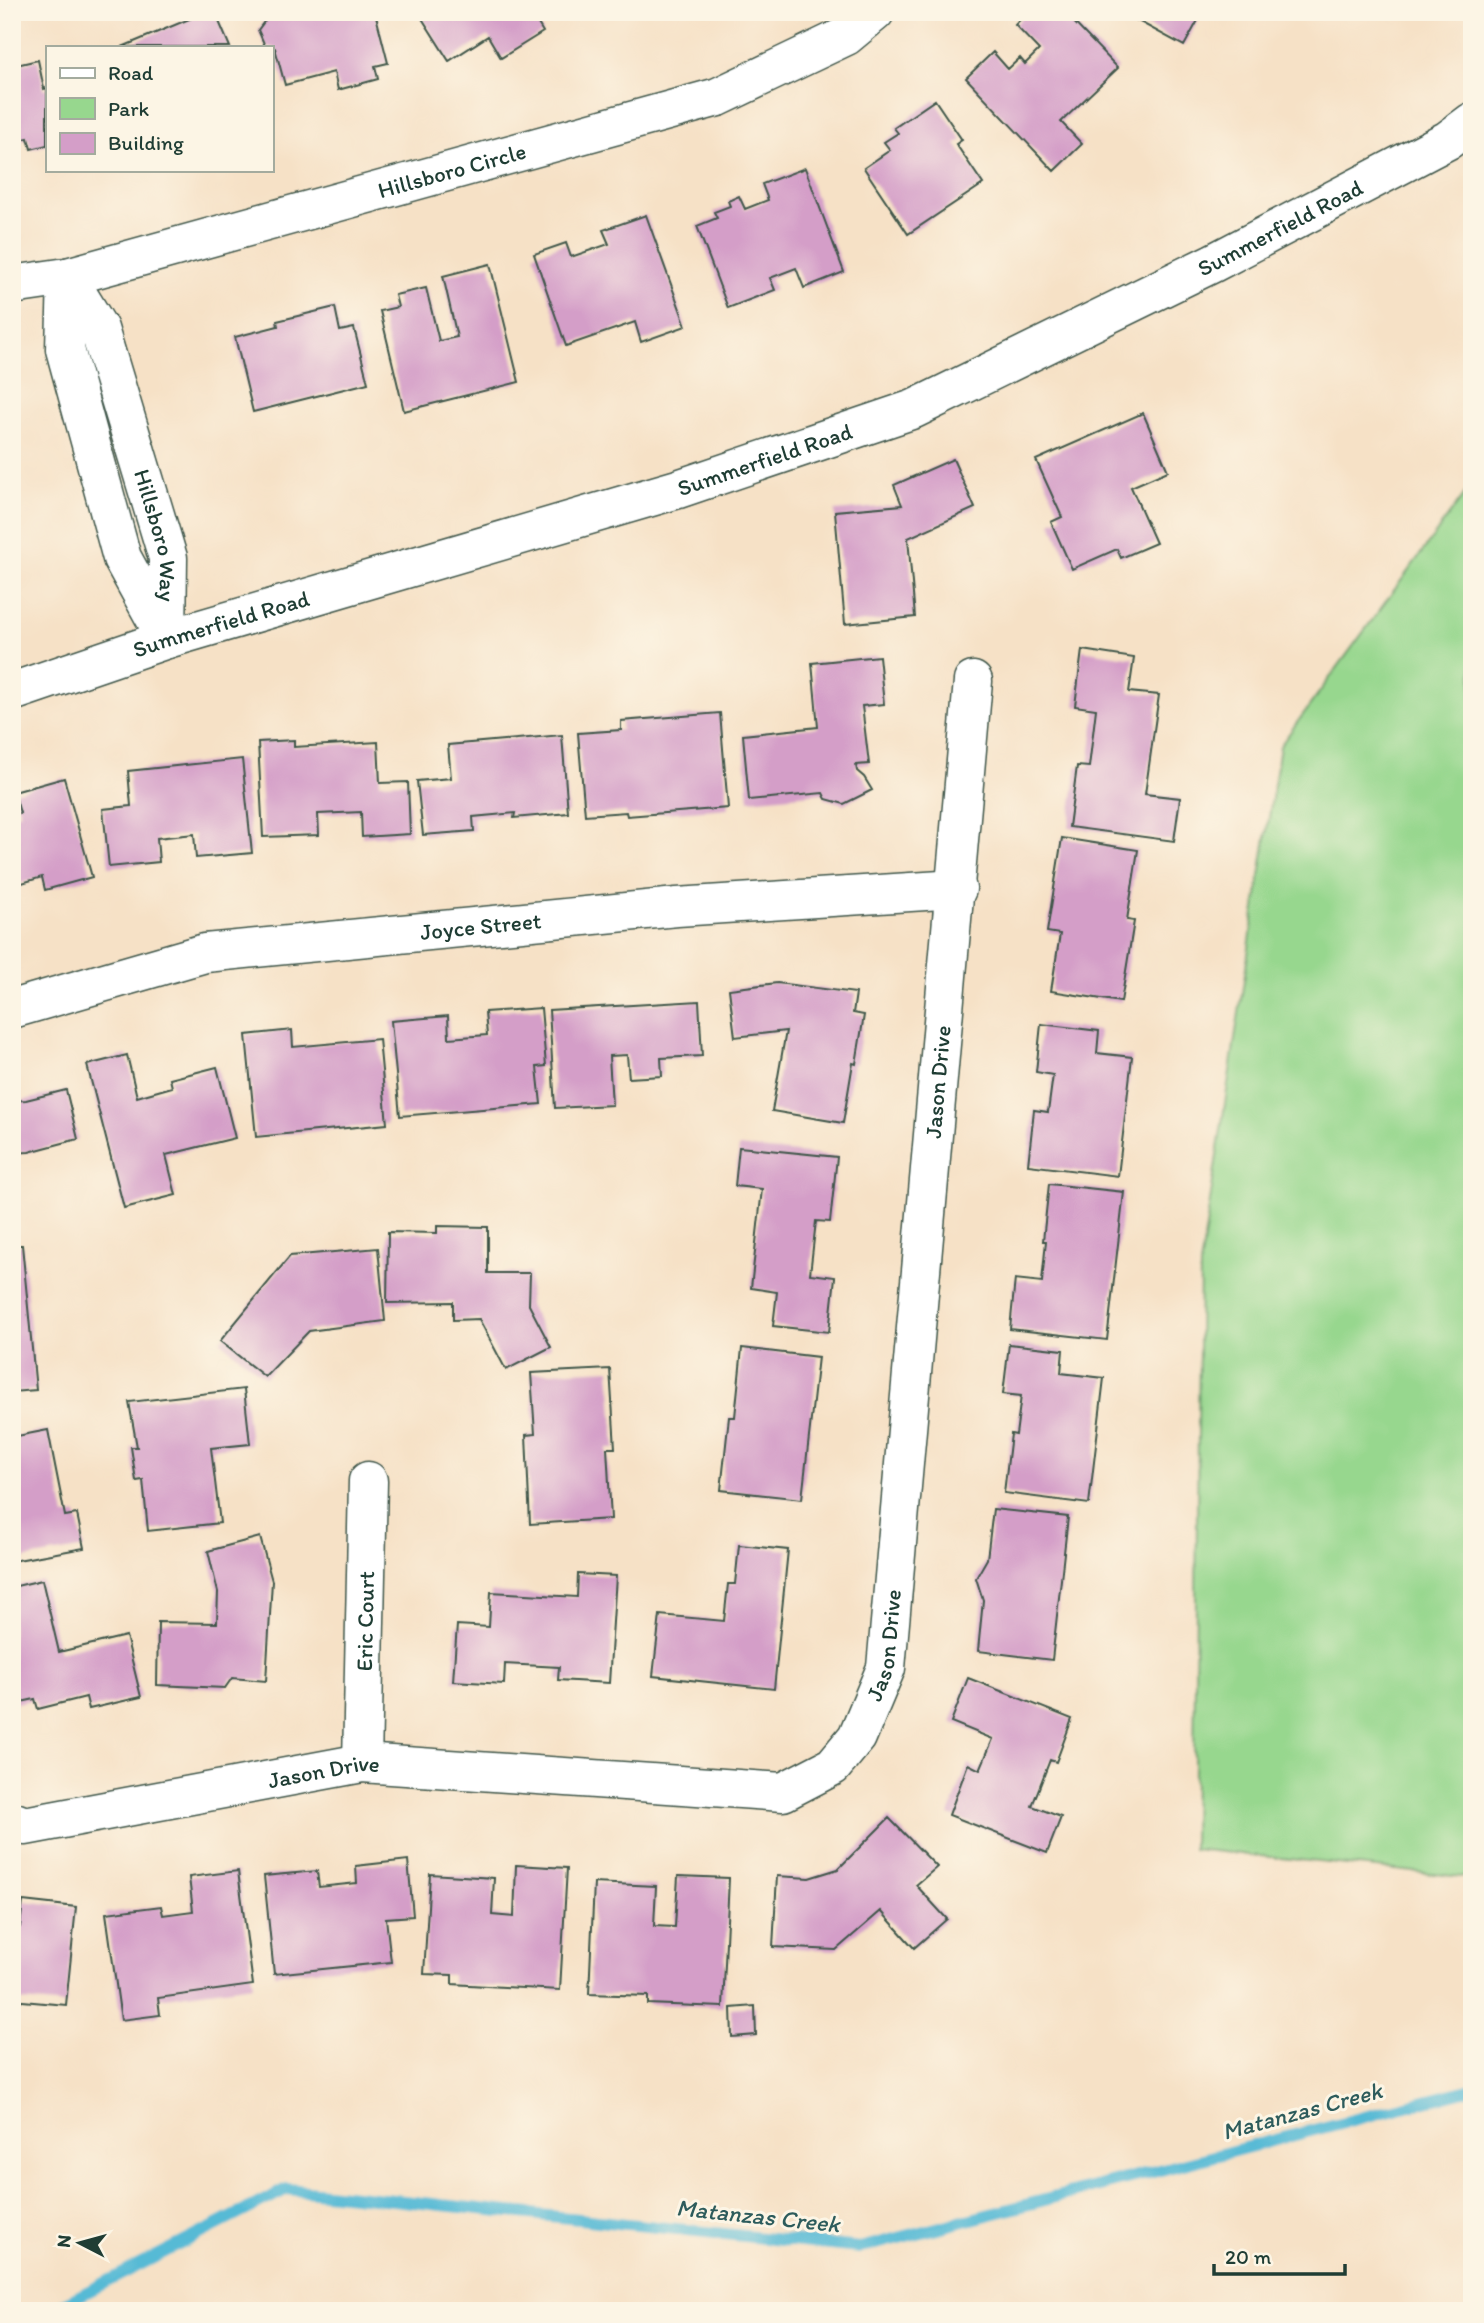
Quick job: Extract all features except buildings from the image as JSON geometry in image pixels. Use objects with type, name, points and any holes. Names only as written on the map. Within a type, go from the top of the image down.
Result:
[{"type":"street","name":"Hillsboro Circle","points":[[12,285],[67,277],[718,97],[846,36],[875,12]]},
{"type":"street","name":"Summerfield Road","points":[[12,692],[167,639],[678,489],[914,409],[1213,263],[1448,140],[1472,122]]},
{"type":"street","name":"Hillsboro Way","points":[[67,277],[99,329],[168,558],[167,639]]},
{"type":"street","name":"Jason Drive","points":[[12,1821],[25,1826],[362,1763],[783,1792],[833,1766],[857,1737],[886,1668],[957,890],[973,681]]},
{"type":"street","name":"Joyce Street","points":[[12,1009],[205,953],[677,907],[957,890]]},
{"type":"street","name":"Eric Court","points":[[362,1763],[368,1481]]},
{"type":"green space","points":[[1472,484],[1472,1878],[1193,1849],[1200,1266],[1280,746]]},
{"type":"waterway","name":"Matanzas Creek","points":[[50,2311],[287,2189],[860,2248],[1472,2089]]}]
